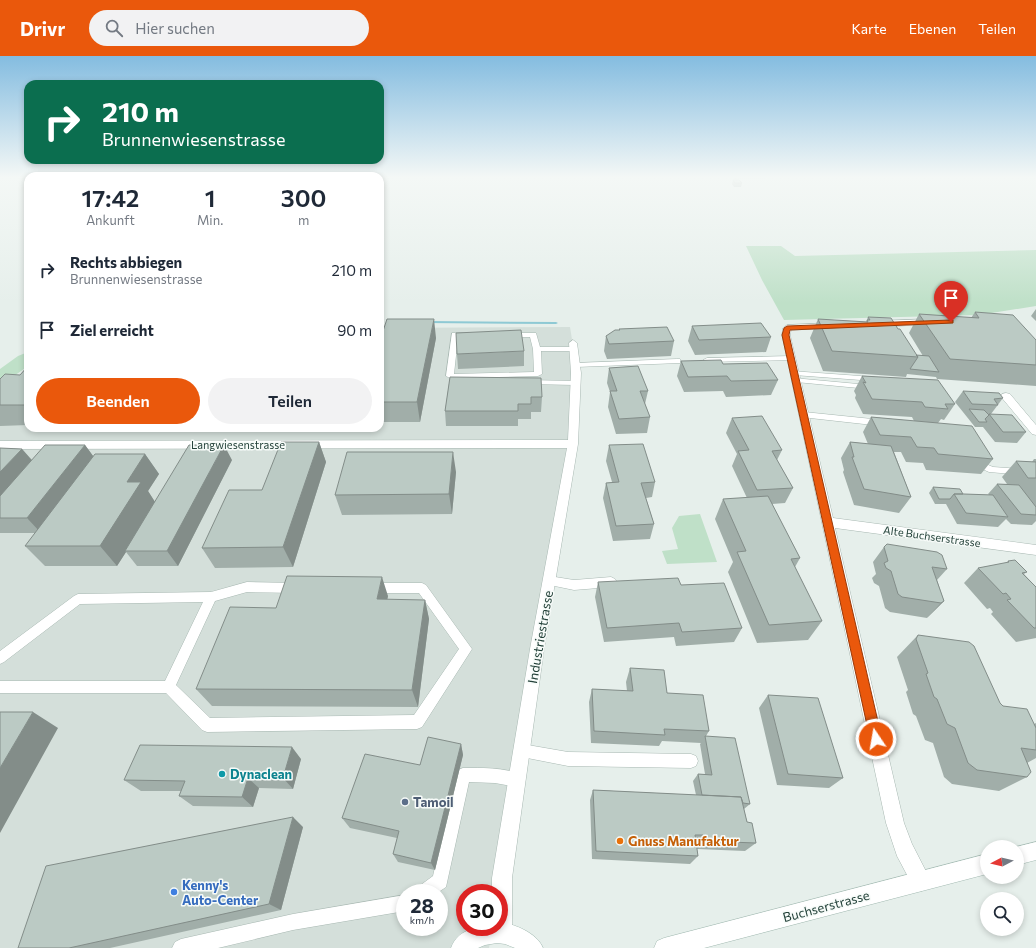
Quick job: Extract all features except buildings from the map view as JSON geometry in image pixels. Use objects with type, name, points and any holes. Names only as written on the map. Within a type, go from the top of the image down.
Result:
[{"type":"street","points":[[865,324],[943,322]]},
{"type":"street","points":[[842,325],[787,328],[786,335],[895,823],[904,849],[921,880]]},
{"type":"street","name":"Industriestrasse","points":[[502,884],[537,649],[573,444],[576,365],[573,346]]},
{"type":"street","points":[[1006,396],[1036,432]]},
{"type":"street","name":"Langwiesenstrasse","points":[[0,444],[573,444]]},
{"type":"street","name":"Alte Buchserstrasse","points":[[828,522],[1036,550]]},
{"type":"street","points":[[1024,854],[1036,851]]},
{"type":"street","name":"Buchserstrasse","points":[[664,948],[980,866]]},
{"type":"street","points":[[508,934],[518,937],[533,948]]},
{"type":"street","points":[[461,948],[479,936]]},
{"type":"lane","points":[[479,335],[455,335],[450,376],[538,374],[537,349],[534,335],[502,335]]},
{"type":"lane","points":[[537,349],[573,346]]},
{"type":"lane","points":[[695,361],[781,357],[791,358]]},
{"type":"lane","points":[[576,365],[677,361]]},
{"type":"lane","points":[[795,377],[879,379]]},
{"type":"lane","points":[[795,377],[875,388]]},
{"type":"lane","points":[[474,383],[576,383]]},
{"type":"lane","points":[[804,416],[889,423]]},
{"type":"lane","points":[[974,453],[983,466],[992,470],[1036,473]]},
{"type":"lane","points":[[549,581],[574,585],[620,582]]},
{"type":"lane","points":[[0,658],[78,599],[210,597],[247,587],[310,588]]},
{"type":"lane","points":[[0,688],[169,687],[207,725],[417,722],[466,649],[422,588],[358,588]]},
{"type":"lane","points":[[169,687],[210,597]]},
{"type":"lane","points":[[522,751],[568,759],[691,761]]},
{"type":"lane","points":[[436,884],[440,881],[463,775],[495,776],[518,780]]},
{"type":"lane","points":[[180,948],[293,922],[396,905]]},
{"type":"shaded area","points":[[570,327],[576,365],[575,402],[500,884],[456,884],[456,936],[491,936],[489,948],[0,948],[0,394],[24,376],[24,432],[384,432],[384,328]]},
{"type":"green space","points":[[746,246],[781,246],[795,256],[1036,250],[1036,306],[979,315],[784,320],[762,280]]},
{"type":"green space","points":[[24,354],[24,369],[0,386],[0,369],[18,356]]},
{"type":"green space","points":[[700,514],[717,562],[667,564],[662,551],[678,549],[672,528],[679,516]]},
{"type":"waterway","points":[[427,322],[556,323]]},
{"type":"waterway","points":[[384,328],[391,326]]},
{"type":"place","name":"Dynaclean","points":[[222,774]]},
{"type":"place","name":"Tamoil","points":[[405,802]]},
{"type":"place","name":"Gnuss Manufaktur","points":[[620,841]]},
{"type":"place","name":"Kenny's Auto-Center","points":[[174,892]]},
{"type":"route","points":[[876,739],[786,335],[787,328],[951,322]]}]
